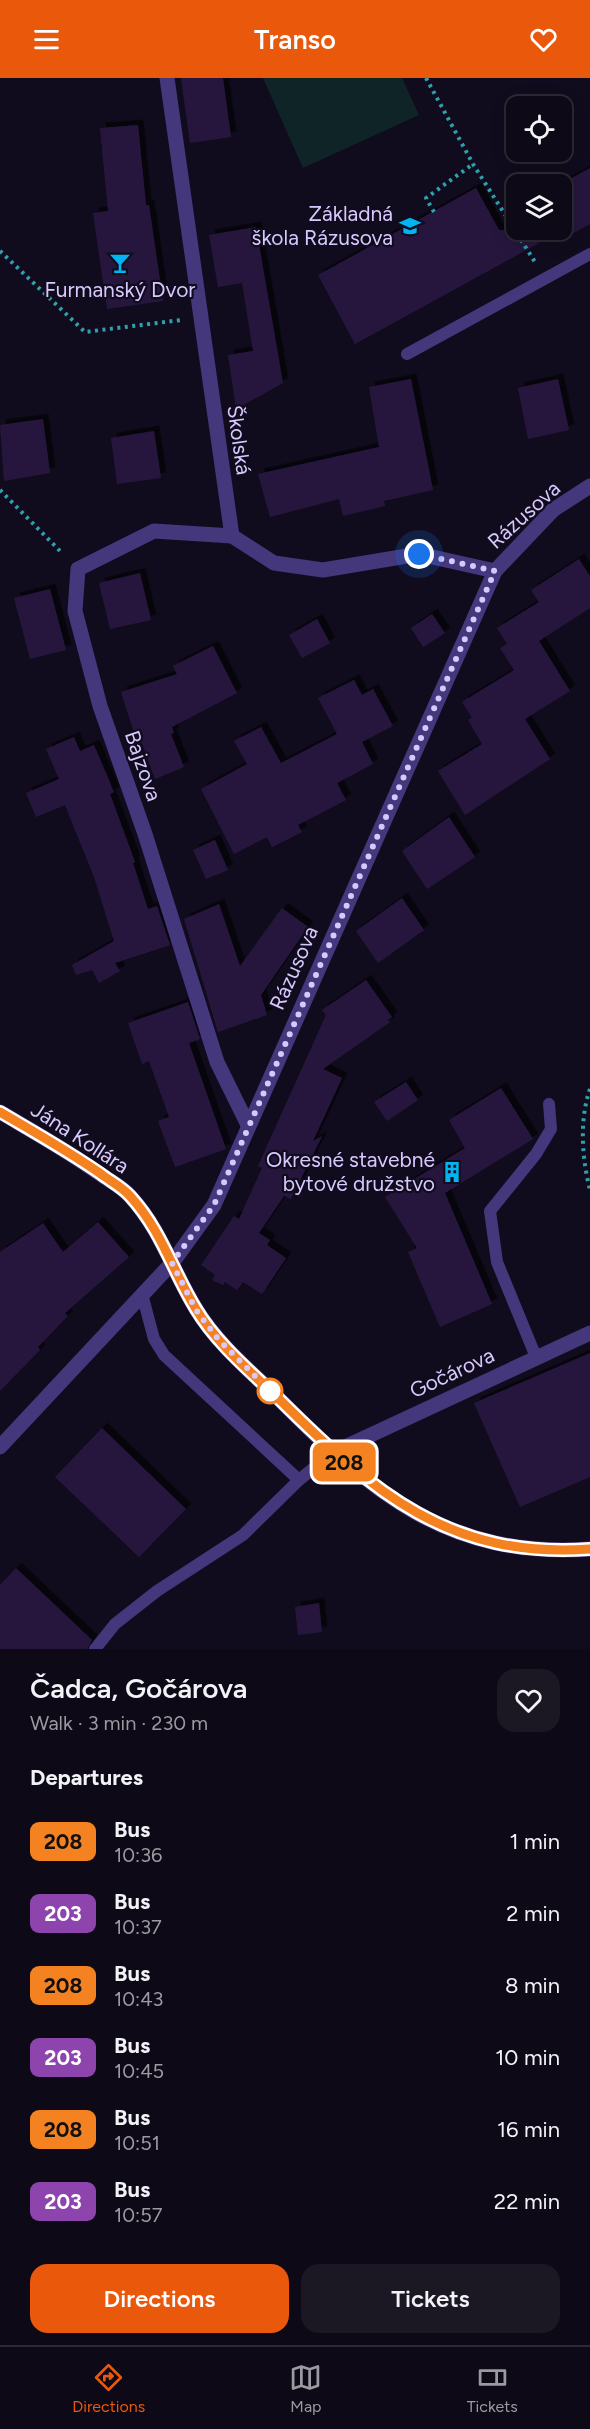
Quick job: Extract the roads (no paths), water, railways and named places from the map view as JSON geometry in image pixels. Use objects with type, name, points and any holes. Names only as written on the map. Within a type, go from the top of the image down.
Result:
[{"type":"street","name":"Školská","points":[[167,78],[232,536]]},
{"type":"street","name":"Rázusova","points":[[0,1447],[172,1263],[214,1205],[495,571],[553,510],[590,486]]},
{"type":"street","name":"Bajzova","points":[[232,536],[154,531],[78,569],[75,611],[100,706],[145,834],[217,1062],[248,1125]]},
{"type":"street","points":[[232,536],[274,563],[322,570],[419,554],[495,571]]},
{"type":"street","name":"Jána Kollára","points":[[0,1112],[81,1161],[128,1193],[160,1235],[196,1310],[218,1339],[332,1453],[374,1487],[410,1511],[453,1531],[508,1546],[562,1551],[590,1549]]},
{"type":"street","name":"Gočárova","points":[[332,1453],[590,1333]]},
{"type":"lane","points":[[407,354],[590,254]]},
{"type":"lane","points":[[536,1357],[497,1262],[490,1211],[536,1154],[551,1129],[549,1104]]},
{"type":"lane","points":[[142,1294],[154,1340],[164,1355],[299,1480]]},
{"type":"lane","points":[[95,1649],[115,1624],[157,1591],[243,1535],[299,1480],[332,1453]]},
{"type":"place","name":"Základná škola Rázusova","points":[[410,226]]},
{"type":"place","name":"Furmanský Dvor","points":[[120,263]]},
{"type":"place","name":"Okresné stavebné bytové družstvo","points":[[452,1172]]}]
